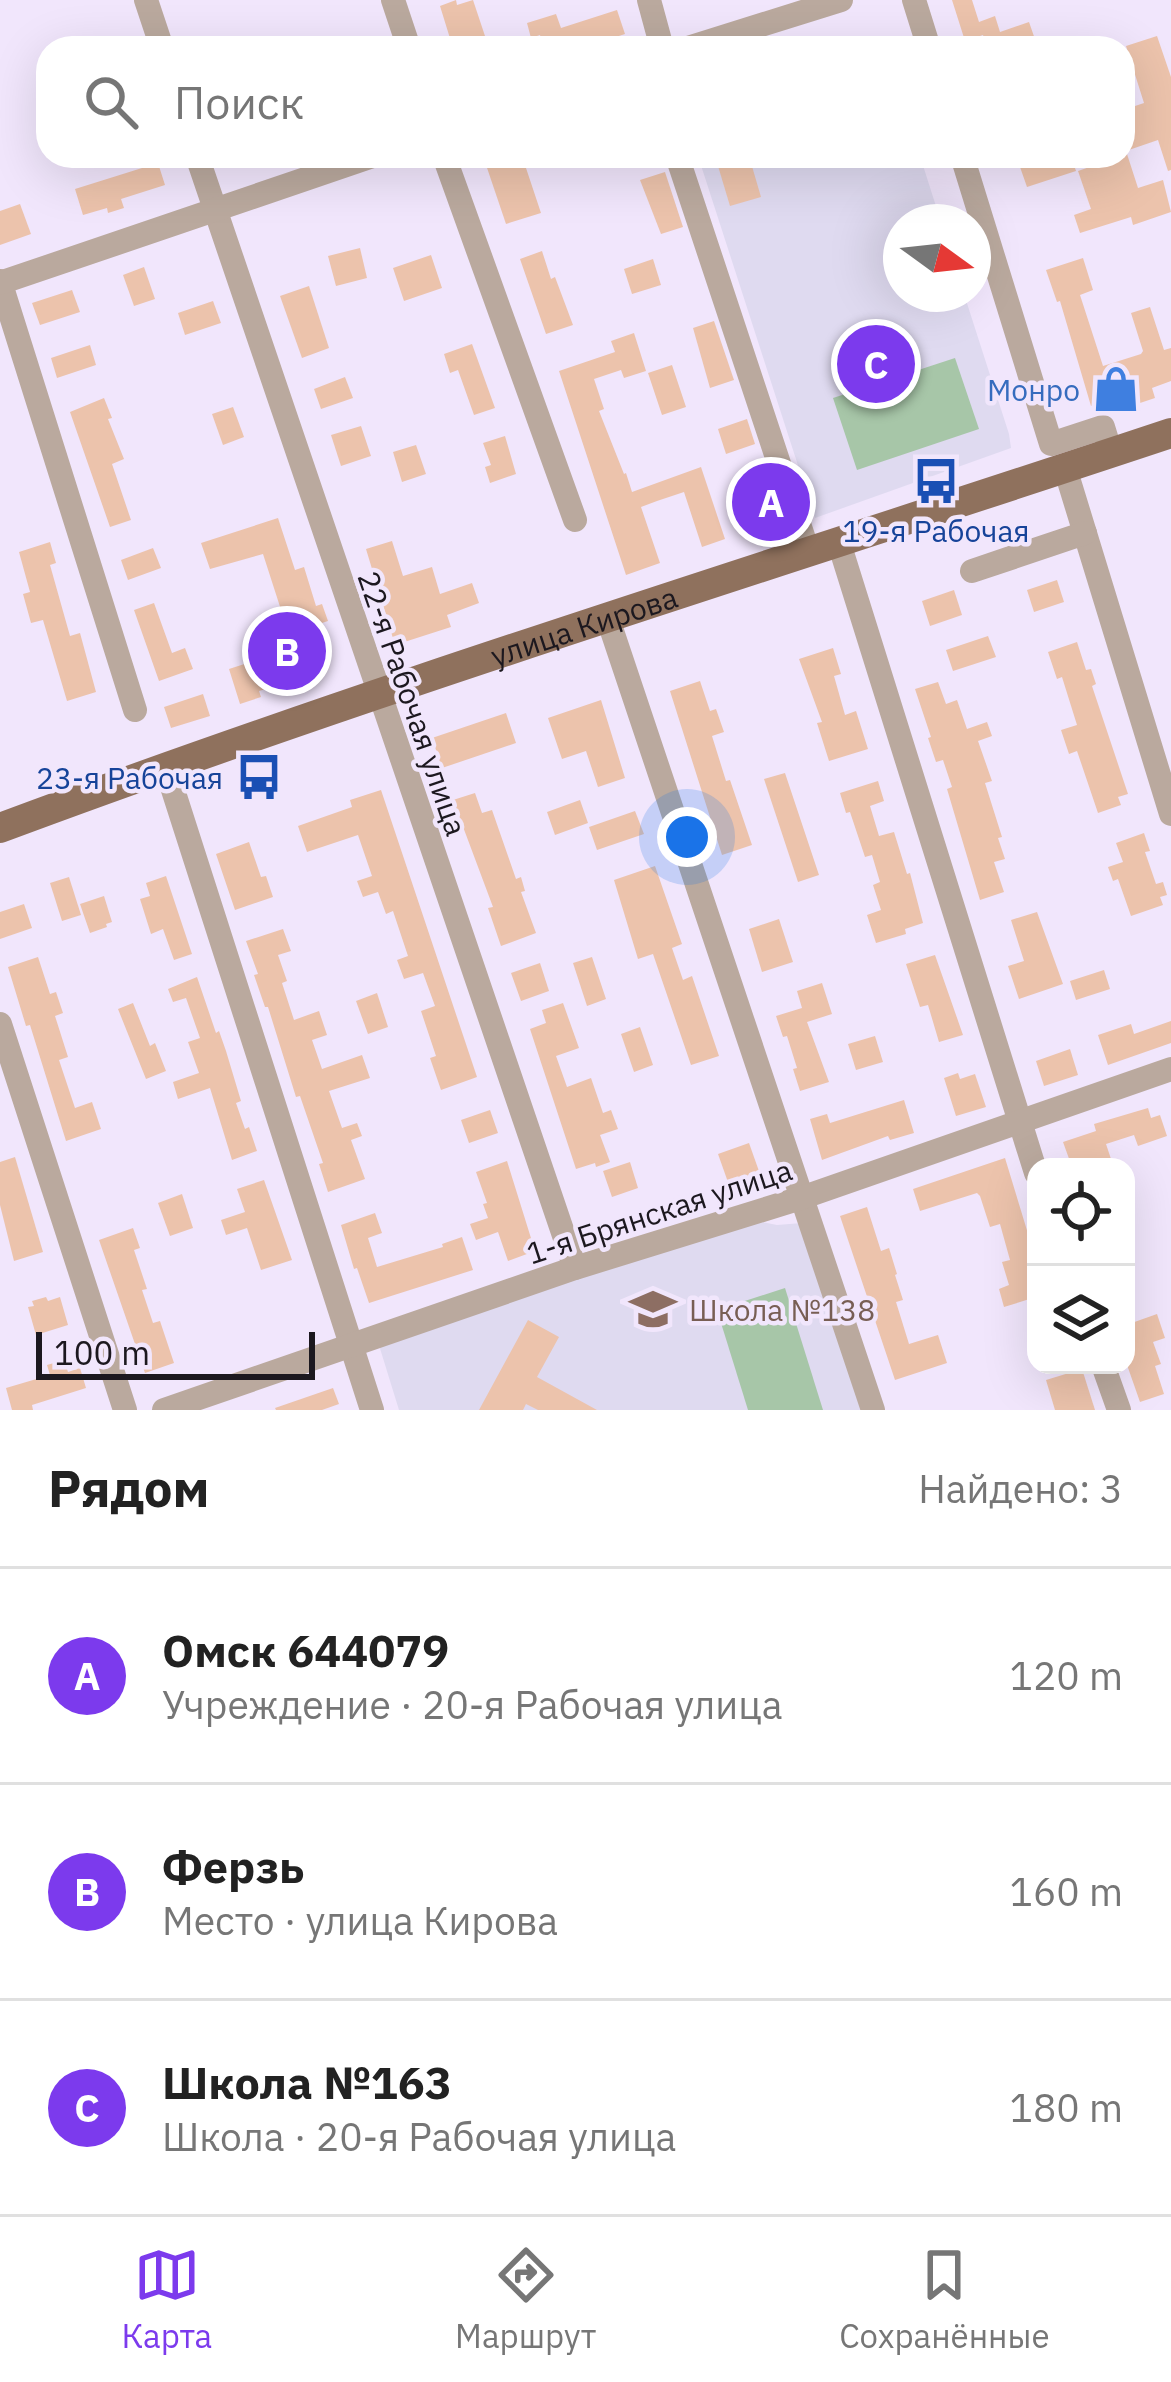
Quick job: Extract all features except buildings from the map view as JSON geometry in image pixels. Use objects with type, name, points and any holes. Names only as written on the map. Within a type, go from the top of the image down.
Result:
[{"type":"main road","name":"улица Кирова","points":[[0,828],[378,694],[1171,434]]},
{"type":"street","points":[[146,0],[158,36]]},
{"type":"street","points":[[393,0],[405,36]]},
{"type":"street","points":[[649,0],[659,36]]},
{"type":"street","points":[[743,36],[841,0]]},
{"type":"street","points":[[914,0],[924,36]]},
{"type":"street","name":"22-я Рабочая улица","points":[[201,168],[574,1268]]},
{"type":"street","points":[[135,710],[0,282],[339,168]]},
{"type":"street","points":[[448,168],[575,520]]},
{"type":"street","points":[[681,168],[824,549],[1031,1158]]},
{"type":"street","points":[[966,168],[1051,444],[1103,427],[1111,453]]},
{"type":"street","points":[[1065,468],[1171,814]]},
{"type":"street","points":[[972,571],[1085,533]]},
{"type":"street","points":[[608,619],[873,1410]]},
{"type":"street","points":[[166,768],[372,1410]]},
{"type":"street","points":[[0,1024],[125,1410]]},
{"type":"street","name":"1-я Брянская улица","points":[[164,1410],[1171,1069]]},
{"type":"street","points":[[1106,1374],[1119,1410]]},
{"type":"shaded area","points":[[702,168],[924,168],[935,204],[883,204],[883,312],[970,312],[1011,448],[815,518]]},
{"type":"shaded area","name":"Школа №138","points":[[751,1220],[802,1223],[861,1410],[399,1410],[378,1342]]},
{"type":"green space","points":[[955,358],[979,429],[857,470],[833,398]]},
{"type":"green space","points":[[785,1288],[823,1410],[748,1410],[717,1310]]},
{"type":"place","name":"Школа №163","points":[[876,364]]},
{"type":"place","name":"Монро","points":[[1116,389]]},
{"type":"place","name":"19-я Рабочая","points":[[936,481]]},
{"type":"place","name":"Омск 644079","points":[[771,502]]},
{"type":"place","name":"Ферзь","points":[[287,651]]},
{"type":"place","name":"23-я Рабочая","points":[[259,777]]},
{"type":"place","name":"Школа №138","points":[[653,1309]]}]
